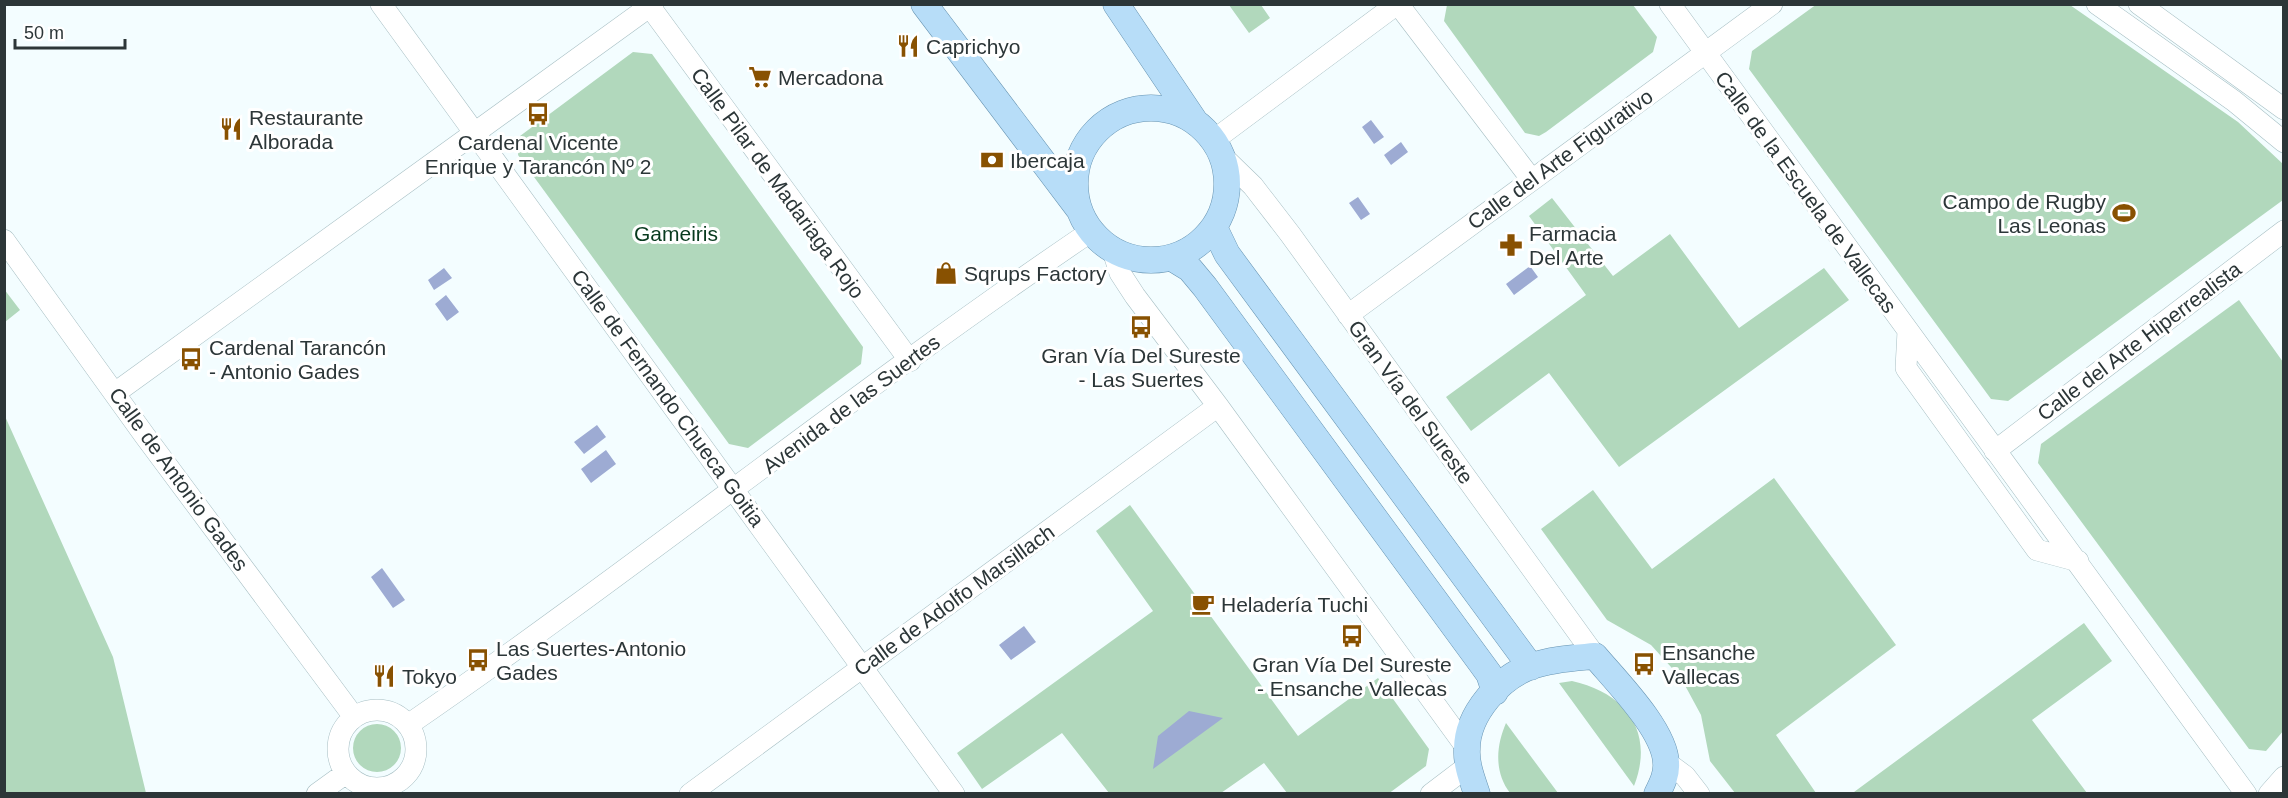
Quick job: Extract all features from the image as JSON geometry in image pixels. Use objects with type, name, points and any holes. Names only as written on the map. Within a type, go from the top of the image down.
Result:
[{"type":"main road","points":[[924,4],[1078,208],[1090,232],[1113,251],[1142,261],[1172,258],[1196,246],[1214,227],[1226,199],[1226,168],[1217,147],[1194,120],[1116,4]]},
{"type":"main road","points":[[1078,208],[1074,181],[1080,154],[1096,130],[1116,115],[1142,107],[1170,109],[1194,120]]},
{"type":"main road","points":[[1214,227],[1227,254],[1531,667]]},
{"type":"main road","points":[[1172,258],[1190,269],[1205,287],[1485,669],[1495,692]]},
{"type":"main road","points":[[1477,794],[1467,757],[1481,707],[1511,677],[1531,667],[1560,659],[1595,656],[1645,717],[1658,738],[1666,762],[1666,774],[1657,794]]},
{"type":"street","name":"Calle de Fernando Chueca Goitia","points":[[381,4],[954,794]]},
{"type":"street","points":[[1217,147],[1398,4],[1532,180]]},
{"type":"street","points":[[1670,4],[1705,54]]},
{"type":"street","name":"Calle del Arte Figurativo","points":[[1348,315],[1772,4]]},
{"type":"street","points":[[2097,4],[2234,101],[2283,142]]},
{"type":"street","points":[[2139,4],[2283,109]]},
{"type":"street","points":[[115,393],[650,5]]},
{"type":"street","name":"Calle Pilar de Madariaga Rojo","points":[[650,5],[910,361]]},
{"type":"street","name":"Calle de la Escuela de Vallecas","points":[[1705,54],[2078,561],[2246,794]]},
{"type":"street","name":"Gran Vía del Sureste","points":[[1217,147],[1253,186],[1595,656]]},
{"type":"street","name":"Calle del Arte Hiperrealista","points":[[1995,451],[2283,231]]},
{"type":"street","name":"Avenida de las Suertes","points":[[408,725],[1090,232]]},
{"type":"street","name":"Calle de Antonio Gades","points":[[4,240],[354,717]]},
{"type":"street","points":[[1113,251],[1120,273],[1135,296],[1218,406],[1467,757],[1431,794]]},
{"type":"street","name":"Calle de la Escuela de Vallecas","points":[[1908,331],[1906,368],[2037,550],[2078,561]]},
{"type":"street","name":"Calle de Adolfo Marsillach","points":[[690,794],[1218,406]]},
{"type":"street","points":[[380,710],[400,717],[408,725],[414,738],[415,753],[403,787],[368,787],[356,782],[346,772],[339,759],[338,744],[342,730],[354,717],[368,711],[380,710]]},
{"type":"street","points":[[1666,762],[1685,776],[1699,794]]},
{"type":"street","points":[[317,794],[346,772]]},
{"type":"street","points":[[2269,794],[2283,777]]},
{"type":"green space","points":[[1817,4],[2070,5],[2238,122],[2283,164],[2283,200],[2008,401],[1991,399],[1749,69],[1752,51]]},
{"type":"green space","points":[[1229,5],[1261,5],[1270,18],[1249,33]]},
{"type":"green space","points":[[1447,5],[1633,5],[1657,37],[1653,52],[1539,136],[1525,133],[1444,21]]},
{"type":"green space","name":"Gameiris","points":[[633,52],[652,54],[863,347],[861,364],[748,448],[729,444],[518,155],[520,136]]},
{"type":"green space","points":[[1552,198],[1613,276],[1670,234],[1739,328],[1824,268],[1849,300],[1619,467],[1549,373],[1471,431],[1446,397],[1586,295],[1529,216]]},
{"type":"green space","points":[[4,289],[20,310],[5,322],[4,322]]},
{"type":"green space","points":[[2239,300],[2283,362],[2284,730],[2266,751],[2249,749],[2038,463],[2041,444]]},
{"type":"green space","points":[[4,414],[113,657],[146,793],[5,793]]},
{"type":"green space","points":[[1774,478],[1896,645],[1776,735],[1816,793],[1735,793],[1710,761],[1701,715],[1681,678],[1651,645],[1607,620],[1541,529],[1593,490],[1652,569]]},
{"type":"green space","points":[[1130,505],[1298,736],[1378,678],[1429,749],[1426,766],[1388,794],[1287,793],[1264,763],[1221,793],[1109,793],[1062,733],[982,789],[957,753],[1153,611],[1096,531]]},
{"type":"green space","points":[[2084,623],[2112,661],[2032,720],[2087,793],[1854,792]]},
{"type":"green space","points":[[1572,681],[1607,695],[1621,705],[1631,718],[1638,732],[1641,748],[1640,766],[1634,786],[1559,683]]},
{"type":"green space","points":[[1506,723],[1558,793],[1510,793],[1501,776],[1498,759],[1500,741]]},
{"type":"green space","points":[[377,724],[394,731],[401,748],[394,765],[377,772],[360,765],[353,748],[360,731]]},
{"type":"water","points":[[1371,120],[1384,137],[1374,144],[1362,127]]},
{"type":"water","points":[[1401,142],[1408,152],[1391,165],[1384,155]]},
{"type":"water","points":[[1358,197],[1370,214],[1361,220],[1349,203]]},
{"type":"water","points":[[1530,266],[1538,277],[1514,295],[1506,284]]},
{"type":"water","points":[[444,268],[452,278],[434,290],[428,280]]},
{"type":"water","points":[[446,295],[459,312],[447,321],[435,304]]},
{"type":"water","points":[[597,425],[606,437],[584,454],[574,442]]},
{"type":"water","points":[[606,450],[616,464],[591,483],[581,469]]},
{"type":"water","points":[[382,568],[405,600],[393,608],[371,577]]},
{"type":"water","points":[[1024,626],[1036,642],[1011,660],[999,645]]},
{"type":"water","points":[[1189,711],[1223,718],[1153,769],[1158,736]]},
{"type":"place","name":"Caprichyo","points":[[908,46]]},
{"type":"place","name":"Mercadona","points":[[760,77]]},
{"type":"place","name":"Cardenal Vicente Enrique y Tarancón Nº 2","points":[[538,114]]},
{"type":"place","name":"Restaurante Alborada","points":[[231,129]]},
{"type":"place","name":"Ibercaja","points":[[992,160]]},
{"type":"place","name":"Campo de Rugby Las Leonas","points":[[2124,213]]},
{"type":"place","name":"Farmacia Del Arte","points":[[1511,245]]},
{"type":"place","name":"Sqrups Factory","points":[[946,273]]},
{"type":"place","name":"Gran Vía Del Sureste - Las Suertes","points":[[1141,327]]},
{"type":"place","name":"Cardenal Tarancón - Antonio Gades","points":[[191,359]]},
{"type":"place","name":"Heladería Tuchi","points":[[1203,604]]},
{"type":"place","name":"Gran Vía Del Sureste - Ensanche Vallecas","points":[[1352,636]]},
{"type":"place","name":"Las Suertes-Antonio Gades","points":[[478,660]]},
{"type":"place","name":"Ensanche Vallecas","points":[[1644,664]]},
{"type":"place","name":"Tokyo","points":[[384,676]]}]
